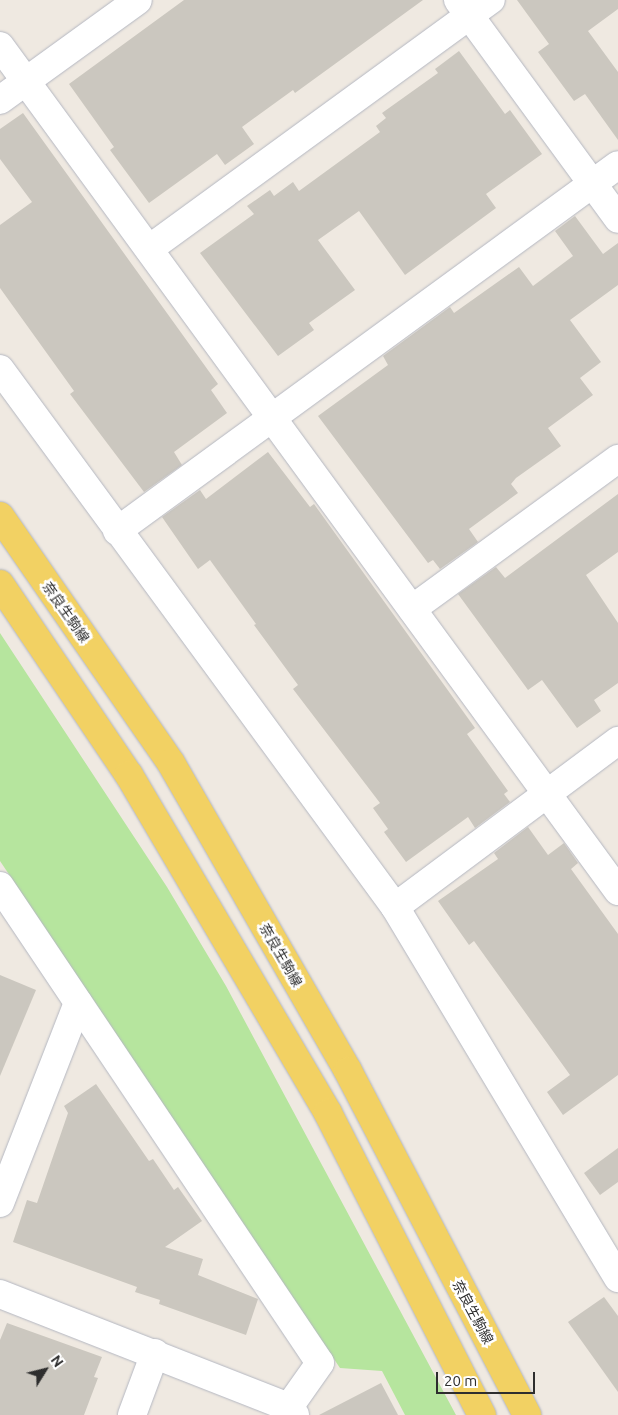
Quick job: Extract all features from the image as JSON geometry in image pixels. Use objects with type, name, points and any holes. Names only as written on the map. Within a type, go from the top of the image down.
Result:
[{"type":"main road","name":"奈良生駒線","points":[[0,516],[171,763],[348,1072],[527,1415]]},
{"type":"main road","points":[[0,584],[129,775],[328,1113],[482,1415]]},
{"type":"street","points":[[0,100],[138,0]]},
{"type":"street","points":[[149,250],[464,8],[491,0]]},
{"type":"street","points":[[464,8],[618,219]]},
{"type":"street","points":[[0,46],[618,890]]},
{"type":"street","points":[[117,531],[618,165]]},
{"type":"street","points":[[0,369],[117,531],[395,907],[618,1278]]},
{"type":"street","points":[[412,609],[618,459]]},
{"type":"street","points":[[395,907],[618,741]]},
{"type":"street","points":[[0,886],[320,1363],[292,1411],[154,1353],[0,1294]]},
{"type":"street","points":[[0,1203],[78,1003]]},
{"type":"street","points":[[132,1415],[154,1353]]},
{"type":"green space","points":[[0,633],[167,887],[226,986],[456,1415],[405,1415],[382,1371],[340,1368],[0,861]]},
{"type":"building","points":[[184,0],[423,0],[295,93],[293,90],[242,127],[254,144],[225,165],[217,154],[149,203],[110,150],[114,147],[69,84]]},
{"type":"building","points":[[517,0],[618,0],[618,9],[588,31],[618,72],[618,140],[585,94],[574,101],[538,52],[549,44]]},
{"type":"building","points":[[459,51],[505,114],[510,110],[542,154],[486,194],[496,208],[405,275],[359,211],[318,240],[355,290],[309,323],[314,330],[278,356],[200,253],[254,214],[247,206],[270,190],[274,196],[293,182],[299,191],[380,132],[376,126],[386,118],[382,113],[438,73],[435,69]]},
{"type":"building","points":[[23,113],[218,384],[211,390],[227,413],[174,452],[182,465],[144,492],[70,394],[74,391],[0,288],[0,225],[32,202],[0,159],[0,129]]},
{"type":"building","points":[[575,216],[603,254],[618,243],[618,285],[570,320],[601,362],[580,378],[593,395],[548,428],[561,446],[516,478],[511,484],[518,493],[469,529],[478,542],[440,569],[433,560],[428,563],[318,416],[388,365],[383,356],[450,307],[454,313],[519,267],[533,286],[573,256],[555,231]]},
{"type":"building","points":[[268,452],[310,507],[314,504],[475,728],[467,734],[508,791],[504,794],[510,802],[475,828],[468,817],[406,862],[384,832],[388,829],[373,808],[380,803],[293,689],[298,685],[254,625],[256,624],[210,560],[198,569],[162,517],[200,490],[206,499]]},
{"type":"building","points":[[618,494],[618,552],[586,575],[618,623],[618,683],[594,700],[601,711],[577,728],[542,680],[528,690],[458,594],[496,567],[505,578]]},
{"type":"building","points":[[528,827],[548,855],[564,843],[578,863],[571,869],[618,934],[618,1075],[563,1115],[547,1092],[570,1075],[474,941],[469,945],[438,901],[498,859],[494,853]]},
{"type":"building","points":[[0,975],[36,990],[0,1076]]},
{"type":"building","points":[[96,1084],[149,1161],[153,1159],[174,1190],[178,1187],[202,1221],[165,1247],[203,1259],[198,1275],[258,1299],[246,1335],[159,1304],[160,1300],[135,1292],[137,1287],[13,1242],[27,1200],[37,1203],[68,1113],[64,1106]]},
{"type":"building","points":[[618,1148],[618,1182],[600,1195],[584,1173]]},
{"type":"building","points":[[604,1297],[618,1316],[618,1392],[568,1322]]},
{"type":"building","points":[[7,1323],[102,1357],[94,1377],[98,1378],[84,1415],[0,1415],[0,1340]]},
{"type":"building","points":[[381,1383],[398,1415],[319,1415]]}]
